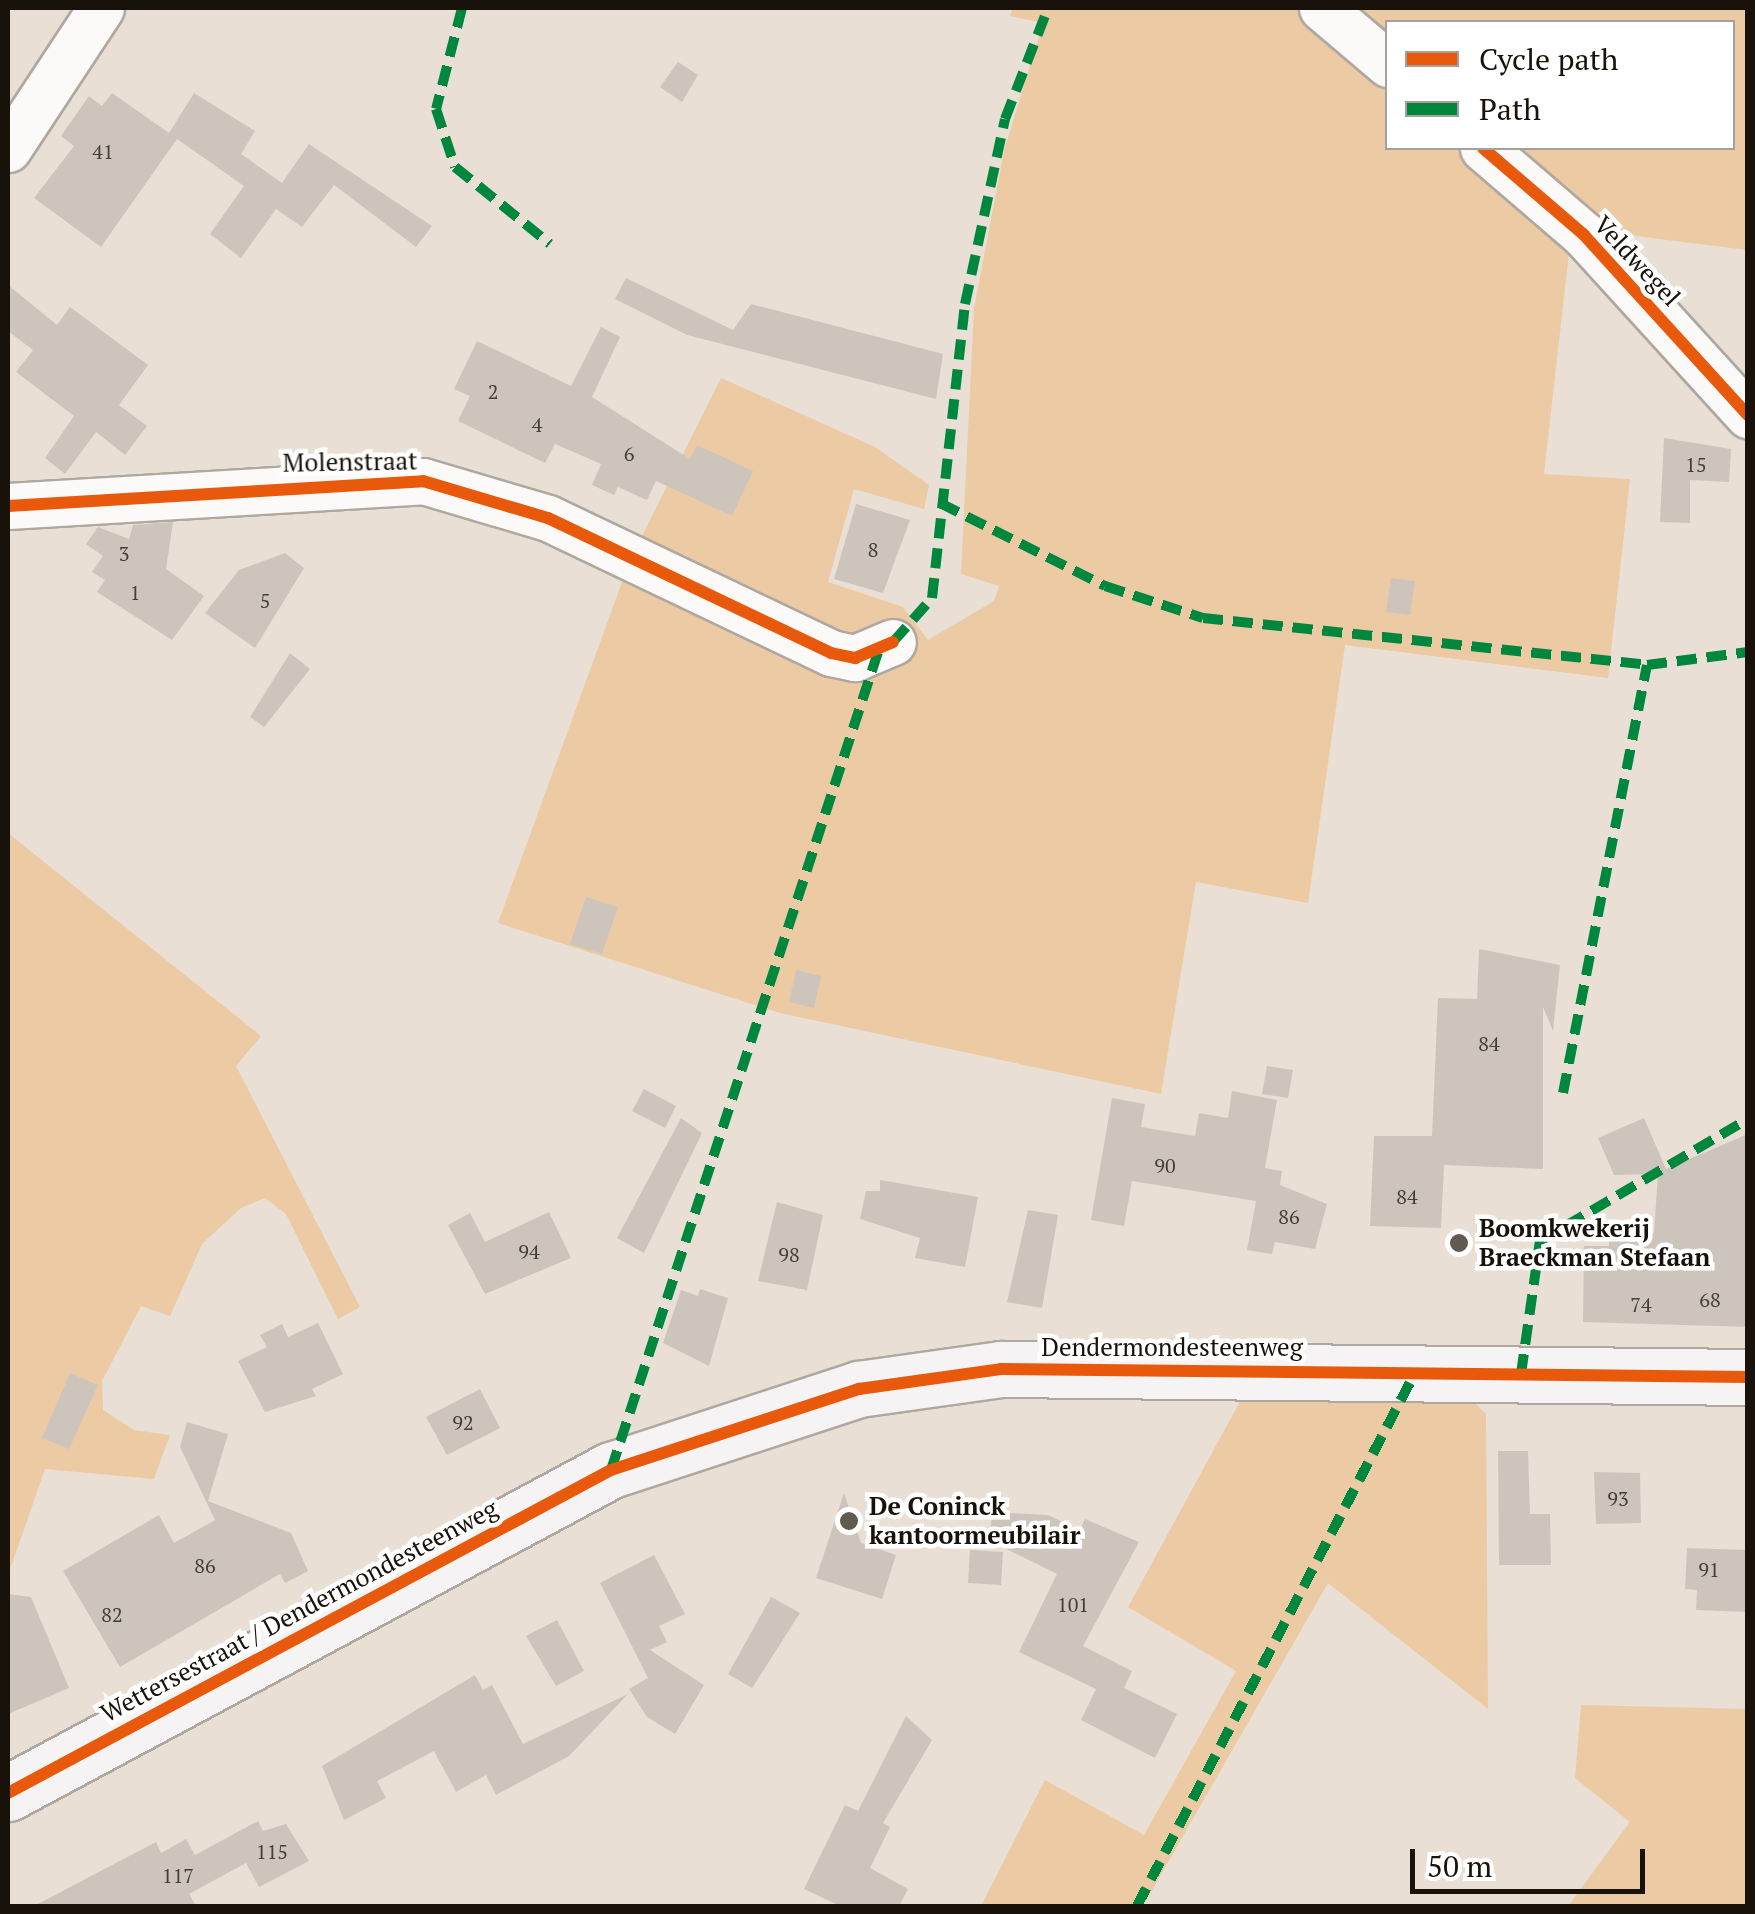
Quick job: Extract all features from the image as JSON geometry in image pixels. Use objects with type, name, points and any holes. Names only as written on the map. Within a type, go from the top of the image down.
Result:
[{"type":"main road","name":"Dendermondesteenweg","points":[[612,1470],[858,1389],[1001,1369],[1748,1376]]},
{"type":"main road","name":"Wettersestraat / Dendermondesteenweg","points":[[8,1793],[612,1470]]},
{"type":"street","points":[[8,148],[102,8]]},
{"type":"street","points":[[1322,8],[1385,61]]},
{"type":"street","name":"Veldwegel","points":[[1485,150],[1584,236],[1748,415]]},
{"type":"street","name":"Molenstraat","points":[[8,506],[424,481],[548,518],[830,652],[855,658],[893,642]]},
{"type":"shaded area","points":[[1013,8],[1302,8],[1385,80],[1385,150],[1468,150],[1571,235],[1544,474],[1630,479],[1608,678],[1345,645],[1308,903],[1196,882],[1161,1094],[780,1013],[498,923],[625,574],[875,646],[637,546],[721,378],[875,447],[929,485],[924,509],[854,489],[828,582],[903,607],[928,640],[994,601],[999,586],[961,574],[974,309],[1004,151],[1043,23],[1010,16]]},
{"type":"shaded area","points":[[1338,8],[1747,8],[1747,250],[1596,231],[1502,150],[1735,150],[1735,20],[1385,20],[1385,48]]},
{"type":"shaded area","points":[[8,833],[261,1036],[236,1066],[360,1307],[338,1319],[286,1214],[265,1198],[241,1208],[202,1244],[170,1316],[141,1306],[102,1381],[103,1410],[134,1430],[170,1435],[154,1479],[45,1469],[8,1575]]},
{"type":"shaded area","points":[[1243,1396],[1473,1401],[1486,1414],[1488,1709],[1328,1583],[1143,1906],[981,1906],[1045,1780],[1144,1835],[1236,1671],[1128,1607]]},
{"type":"shaded area","points":[[1581,1705],[1747,1709],[1747,1906],[1568,1906],[1630,1822],[1575,1778]]},
{"type":"building","points":[[678,62],[698,75],[682,102],[660,87]]},
{"type":"building","points":[[112,93],[169,133],[194,93],[255,131],[241,154],[282,183],[309,144],[432,226],[416,247],[334,185],[302,227],[276,209],[241,258],[210,234],[244,186],[177,139],[101,247],[34,198],[74,146],[61,136],[89,96],[102,106]]},
{"type":"building","points":[[626,278],[733,330],[751,304],[943,354],[936,399],[687,335],[615,299]]},
{"type":"building","points":[[8,285],[57,325],[70,307],[148,365],[119,405],[147,426],[125,455],[96,432],[65,474],[45,458],[74,416],[16,372],[33,350],[8,331]]},
{"type":"building","points":[[601,327],[620,337],[592,397],[690,459],[697,445],[753,471],[732,516],[656,481],[647,500],[618,487],[614,495],[592,485],[601,464],[555,444],[545,463],[458,421],[470,396],[454,389],[477,341],[571,386]]},
{"type":"building","points":[[1664,438],[1731,449],[1729,482],[1690,480],[1690,523],[1660,522]]},
{"type":"building","points":[[856,504],[910,520],[883,593],[834,579]]},
{"type":"building","points":[[173,522],[166,569],[204,596],[172,640],[97,592],[105,580],[92,572],[103,556],[86,544],[98,527],[129,539],[133,525]]},
{"type":"building","points":[[285,553],[304,568],[255,648],[205,613],[239,570]]},
{"type":"building","points":[[1391,578],[1415,581],[1410,615],[1386,612]]},
{"type":"building","points":[[290,653],[310,669],[264,727],[250,717]]},
{"type":"building","points":[[586,897],[618,907],[602,954],[570,944]]},
{"type":"building","points":[[1479,949],[1560,965],[1553,1031],[1543,1007],[1543,1169],[1444,1165],[1441,1228],[1370,1226],[1374,1136],[1432,1136],[1438,998],[1477,999]]},
{"type":"building","points":[[796,970],[821,976],[814,1008],[789,1002]]},
{"type":"building","points":[[1267,1066],[1293,1070],[1288,1098],[1262,1094]]},
{"type":"building","points":[[644,1089],[676,1106],[665,1128],[632,1111]]},
{"type":"building","points":[[1232,1091],[1277,1100],[1265,1168],[1282,1171],[1280,1185],[1327,1204],[1315,1249],[1275,1242],[1272,1254],[1247,1250],[1256,1201],[1132,1181],[1124,1226],[1091,1220],[1112,1098],[1145,1104],[1141,1127],[1195,1136],[1199,1113],[1228,1118]]},
{"type":"building","points":[[681,1118],[702,1133],[644,1253],[617,1238]]},
{"type":"building","points":[[1644,1118],[1666,1169],[1748,1134],[1748,1327],[1583,1322],[1584,1246],[1609,1246],[1609,1232],[1654,1233],[1658,1174],[1614,1175],[1598,1138]]},
{"type":"building","points":[[880,1180],[978,1197],[965,1267],[915,1258],[920,1238],[860,1219],[866,1191],[880,1191]]},
{"type":"building","points":[[777,1202],[823,1215],[807,1290],[758,1281]]},
{"type":"building","points":[[1028,1210],[1058,1215],[1042,1308],[1007,1302]]},
{"type":"building","points":[[549,1212],[571,1258],[485,1294],[448,1225],[470,1213],[485,1242]]},
{"type":"building","points":[[700,1289],[728,1298],[709,1366],[663,1343],[681,1290],[698,1296]]},
{"type":"building","points":[[318,1323],[343,1374],[312,1389],[316,1396],[265,1412],[238,1361],[267,1347],[260,1335],[282,1324],[288,1337]]},
{"type":"building","points":[[70,1373],[98,1385],[69,1449],[42,1438]]},
{"type":"building","points":[[480,1389],[500,1428],[447,1455],[426,1417]]},
{"type":"building","points":[[187,1422],[228,1434],[208,1501],[291,1533],[308,1571],[285,1583],[280,1574],[120,1667],[63,1571],[159,1515],[174,1543],[215,1520],[180,1447]]},
{"type":"building","points":[[1498,1451],[1528,1451],[1530,1514],[1550,1514],[1551,1565],[1499,1565]]},
{"type":"building","points":[[1594,1472],[1640,1473],[1641,1523],[1596,1524]]},
{"type":"building","points":[[844,1493],[861,1543],[896,1555],[882,1599],[816,1578]]},
{"type":"building","points":[[992,1512],[1048,1515],[1080,1530],[1085,1519],[1139,1542],[1083,1646],[1132,1671],[1124,1688],[1177,1714],[1155,1758],[1081,1720],[1096,1689],[1019,1652],[1057,1574],[990,1541]]},
{"type":"building","points":[[1687,1548],[1748,1550],[1748,1612],[1696,1610],[1697,1590],[1685,1589]]},
{"type":"building","points":[[970,1550],[1003,1552],[1001,1585],[968,1583]]},
{"type":"building","points":[[654,1555],[685,1614],[659,1626],[667,1642],[650,1650],[704,1685],[675,1734],[647,1717],[629,1689],[648,1678],[600,1583]]},
{"type":"building","points":[[8,1594],[31,1597],[69,1688],[8,1714]]},
{"type":"building","points":[[771,1597],[800,1613],[752,1688],[728,1674]]},
{"type":"building","points":[[557,1620],[584,1671],[556,1686],[526,1636]]},
{"type":"building","points":[[475,1675],[483,1690],[492,1685],[523,1744],[628,1694],[569,1756],[496,1795],[486,1775],[456,1792],[434,1751],[377,1781],[386,1798],[344,1820],[322,1766]]},
{"type":"building","points":[[906,1716],[932,1740],[883,1823],[890,1827],[870,1868],[908,1889],[899,1906],[840,1906],[804,1889],[845,1805],[858,1811]]},
{"type":"building","points":[[258,1821],[263,1831],[286,1824],[309,1861],[259,1887],[246,1863],[189,1894],[196,1906],[34,1906],[156,1842],[161,1853],[186,1839],[195,1855]]},
{"type":"marked path","points":[[462,8],[436,109],[455,167],[550,244]]},
{"type":"marked path","points":[[893,642],[932,598],[965,304],[1005,119],[1048,8]]},
{"type":"marked path","points":[[940,503],[1105,586],[1203,618],[1647,665],[1748,652]]},
{"type":"marked path","points":[[611,1470],[878,652]]},
{"type":"marked path","points":[[1563,1093],[1647,665]]},
{"type":"marked path","points":[[1521,1374],[1540,1241],[1748,1119]]},
{"type":"marked path","points":[[1137,1906],[1416,1371]]},
{"type":"cycle path","points":[[1485,150],[1584,235],[1748,415]]},
{"type":"cycle path","points":[[8,506],[423,481],[548,518],[831,653],[855,658],[893,642]]},
{"type":"cycle path","points":[[8,1793],[611,1470],[859,1389],[1001,1369],[1748,1377]]},
{"type":"place","name":"Boomkwekerij Braeckman Stefaan","points":[[1459,1243]]},
{"type":"place","name":"De Coninck kantoormeubilair","points":[[849,1521]]}]
